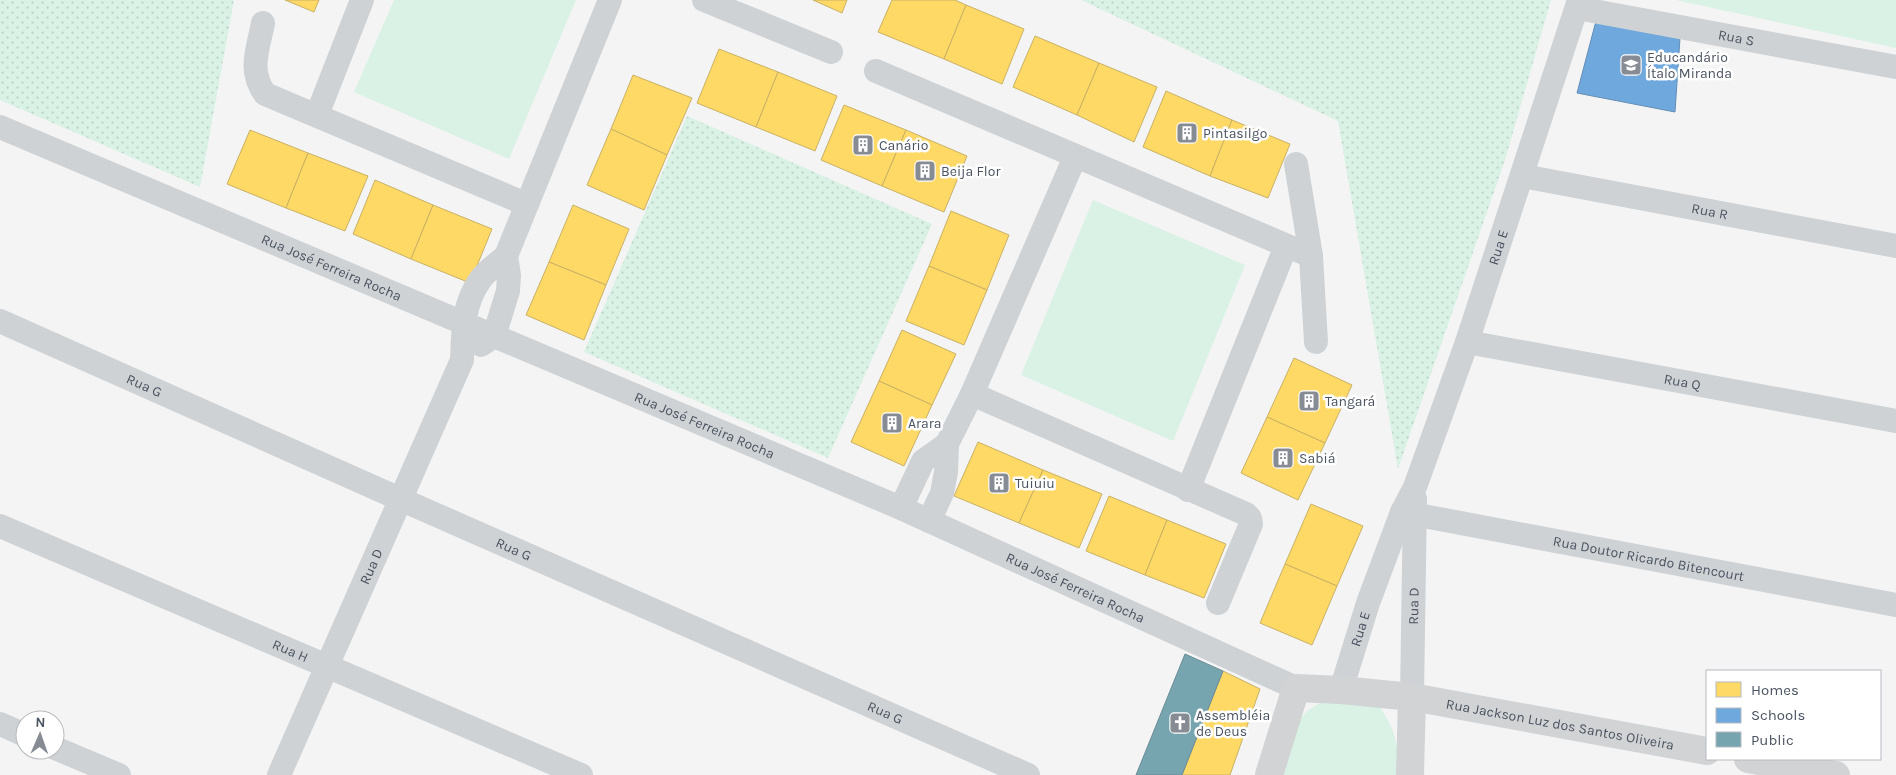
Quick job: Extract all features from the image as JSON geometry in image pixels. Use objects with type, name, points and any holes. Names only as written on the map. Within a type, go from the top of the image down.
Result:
[{"type":"street","points":[[316,115],[362,0]]},
{"type":"street","points":[[494,336],[508,291],[509,275],[506,256],[610,0]]},
{"type":"street","points":[[704,0],[832,52]]},
{"type":"street","name":"Rua S","points":[[1578,4],[1896,67]]},
{"type":"street","name":"Rua E","points":[[1341,690],[1368,603],[1409,513],[1415,487],[1467,342],[1578,4]]},
{"type":"street","points":[[263,23],[254,69],[257,83],[265,94],[526,204]]},
{"type":"street","points":[[876,71],[1311,256]]},
{"type":"street","name":"Rua José Ferreira Rocha","points":[[0,127],[901,508],[1296,688],[1412,697]]},
{"type":"street","points":[[929,521],[942,492],[946,472],[947,444],[972,394],[1075,157]]},
{"type":"street","points":[[1296,164],[1311,256],[1316,342]]},
{"type":"street","name":"Rua R","points":[[1523,176],[1896,246]]},
{"type":"street","points":[[1188,490],[1286,246]]},
{"type":"street","name":"Rua D","points":[[279,775],[462,360],[463,322],[473,291],[481,279],[506,256]]},
{"type":"street","name":"Rua G","points":[[0,321],[1028,775]]},
{"type":"street","name":"Rua D","points":[[462,360],[494,336]]},
{"type":"street","name":"Rua Q","points":[[1467,342],[1896,421]]},
{"type":"street","points":[[972,394],[1246,514],[1250,518],[1251,524],[1218,603]]},
{"type":"street","points":[[901,508],[912,480],[923,461],[947,444]]},
{"type":"street","name":"Rua D","points":[[1409,513],[1412,697]]},
{"type":"street","name":"Rua Doutor Ricardo Bitencourt","points":[[1409,513],[1896,605]]},
{"type":"street","name":"Rua H","points":[[0,526],[581,775]]},
{"type":"street","points":[[1269,775],[1296,688]]},
{"type":"street","points":[[1410,775],[1412,697]]},
{"type":"street","name":"Rua Jackson Luz dos Santos Oliveira","points":[[1412,697],[1706,751]]},
{"type":"street","points":[[0,724],[15,731]]},
{"type":"street","points":[[65,752],[118,775]]},
{"type":"street","points":[[1754,760],[1836,775]]},
{"type":"green space","points":[[0,0],[234,0],[200,187],[0,100]]},
{"type":"green space","points":[[394,0],[576,0],[509,159],[354,92]]},
{"type":"green space","points":[[1081,0],[1551,0],[1505,160],[1398,469],[1338,121]]},
{"type":"green space","points":[[1676,0],[1896,0],[1896,48]]},
{"type":"green space","points":[[687,116],[932,224],[828,458],[584,352]]},
{"type":"green space","points":[[1093,200],[1245,265],[1173,441],[1021,375]]},
{"type":"green space","points":[[1327,699],[1377,703],[1395,737],[1399,775],[1281,775],[1299,721],[1307,711]]},
{"type":"building: Homes","points":[[285,0],[319,0],[314,12]]},
{"type":"building: Homes","points":[[813,0],[847,0],[842,13]]},
{"type":"building: Homes","points":[[892,0],[955,0],[966,5],[944,59],[878,32]]},
{"type":"building: Homes","points":[[966,5],[1024,29],[1002,84],[944,59]]},
{"type":"building: Homes","points":[[1035,36],[1099,63],[1077,115],[1013,87]]},
{"type":"building: Homes","points":[[719,49],[778,72],[756,127],[697,103]]},
{"type":"building: Homes","points":[[1099,63],[1157,87],[1134,142],[1077,115]]},
{"type":"building: Homes","points":[[778,72],[837,96],[815,151],[756,127]]},
{"type":"building: Homes","points":[[633,75],[692,98],[667,155],[611,129]]},
{"type":"building: Homes","name":"Pintasilgo","points":[[1166,91],[1232,120],[1210,176],[1143,147]]},
{"type":"building: Homes","name":"Canário","points":[[844,105],[906,130],[882,186],[821,160]]},
{"type":"building: Homes","points":[[1232,120],[1290,144],[1268,198],[1210,176]]},
{"type":"building: Homes","points":[[611,129],[667,155],[644,210],[587,185]]},
{"type":"building: Homes","points":[[250,130],[308,153],[286,208],[227,184]]},
{"type":"building: Homes","name":"Beija Flor","points":[[906,130],[967,156],[944,212],[882,186]]},
{"type":"building: Homes","points":[[308,153],[368,176],[345,231],[286,208]]},
{"type":"building: Homes","points":[[375,180],[433,205],[411,259],[353,234]]},
{"type":"building: Homes","points":[[433,205],[492,229],[470,283],[411,259]]},
{"type":"building: Homes","points":[[573,205],[629,229],[606,285],[549,262]]},
{"type":"building: Homes","points":[[951,211],[1009,235],[987,290],[929,266]]},
{"type":"building: Homes","points":[[549,262],[606,285],[584,340],[526,315]]},
{"type":"building: Homes","points":[[929,266],[987,290],[964,345],[906,321]]},
{"type":"building: Homes","points":[[902,330],[956,354],[932,405],[879,381]]},
{"type":"building: Homes","name":"Tangará","points":[[1294,358],[1352,385],[1325,443],[1267,417]]},
{"type":"building: Homes","name":"Arara","points":[[879,381],[932,405],[904,466],[851,442]]},
{"type":"building: Homes","name":"Sabiá","points":[[1267,417],[1325,443],[1298,500],[1241,473]]},
{"type":"building: Homes","name":"Tuiuiu","points":[[978,442],[1043,470],[1019,523],[954,496]]},
{"type":"building: Homes","points":[[1043,470],[1102,494],[1079,548],[1019,523]]},
{"type":"building: Homes","points":[[1109,496],[1167,520],[1145,575],[1086,551]]},
{"type":"building: Homes","points":[[1311,504],[1363,526],[1337,586],[1285,564]]},
{"type":"building: Homes","points":[[1167,520],[1226,544],[1204,598],[1145,575]]},
{"type":"building: Homes","points":[[1285,564],[1337,586],[1312,645],[1260,623]]},
{"type":"building: Homes","points":[[1223,671],[1260,689],[1230,775],[1182,775]]},
{"type":"building: Schools","name":"Educandário Ítalo Miranda","points":[[1596,21],[1680,38],[1675,112],[1577,93]]},
{"type":"building: Public","name":"Assembléia de Deus","points":[[1185,654],[1223,671],[1182,775],[1136,775]]},
{"type":"place","name":"Educandário Ítalo Miranda","points":[[1631,65]]},
{"type":"place","name":"Pintasilgo","points":[[1187,133]]},
{"type":"place","name":"Canário","points":[[863,145]]},
{"type":"place","name":"Beija Flor","points":[[925,171]]},
{"type":"place","name":"Tangará","points":[[1309,401]]},
{"type":"place","name":"Arara","points":[[892,423]]},
{"type":"place","name":"Sabiá","points":[[1283,458]]},
{"type":"place","name":"Tuiuiu","points":[[999,483]]},
{"type":"place","name":"Assembléia de Deus","points":[[1180,723]]}]
